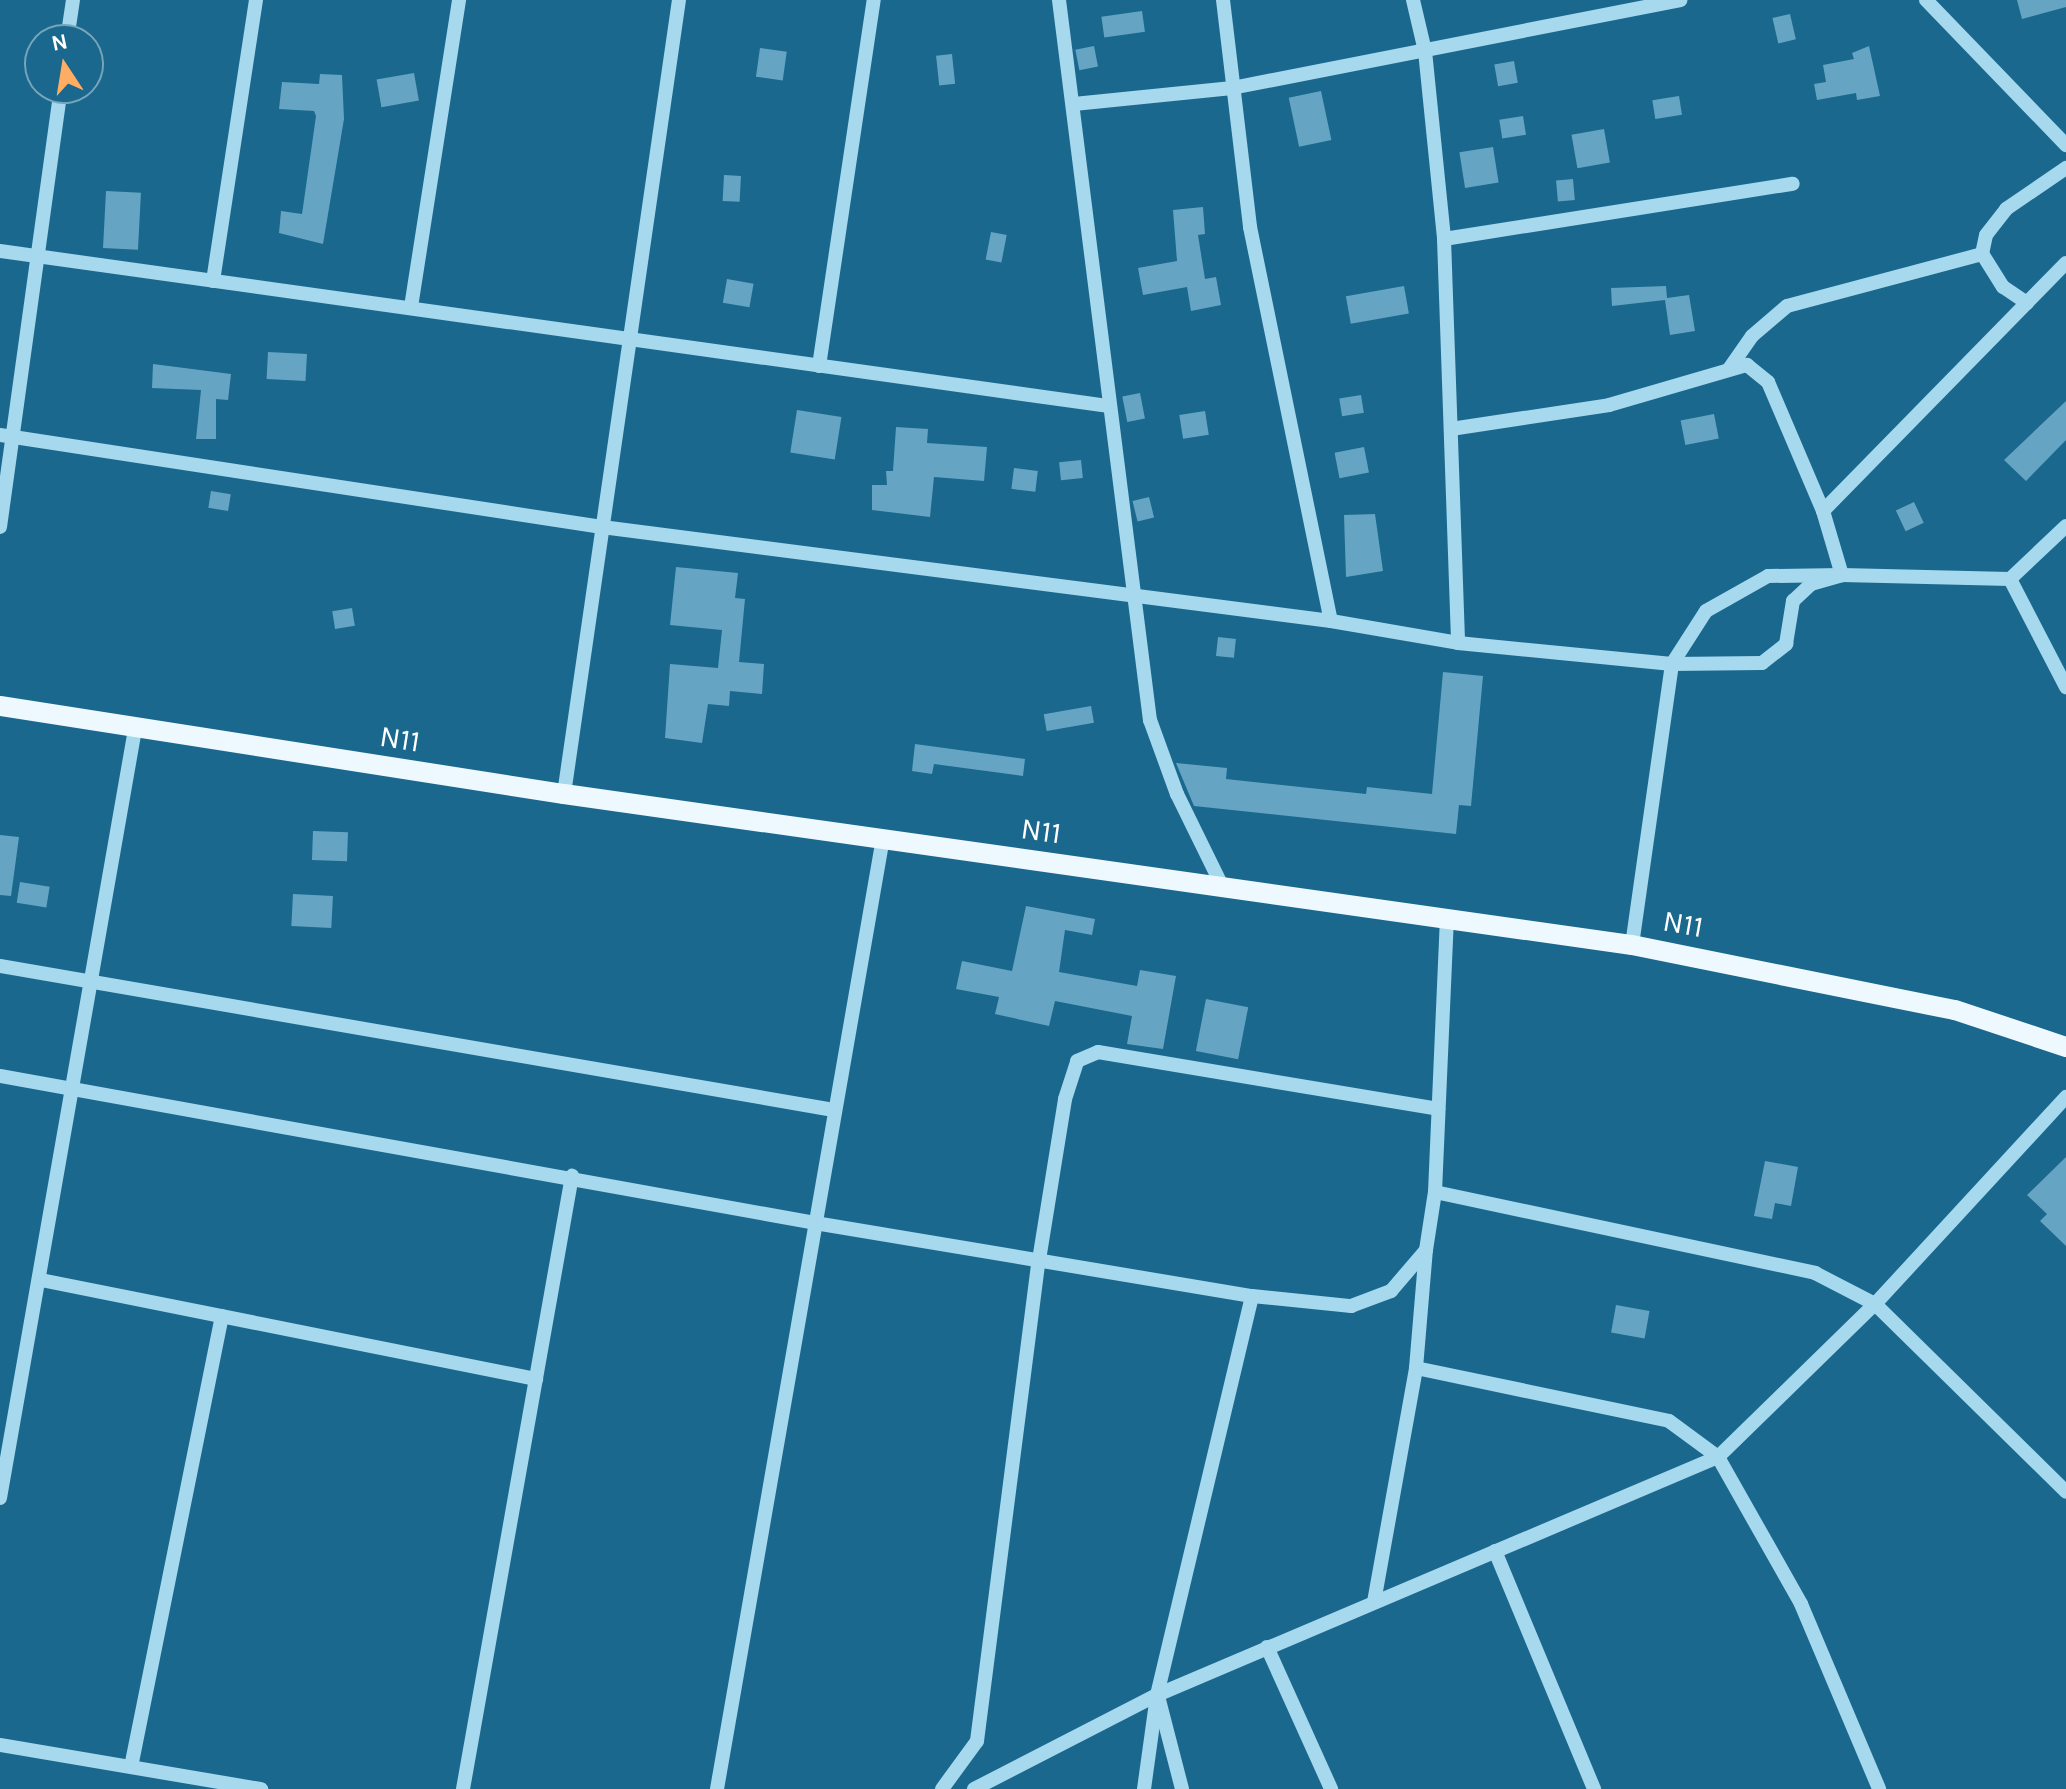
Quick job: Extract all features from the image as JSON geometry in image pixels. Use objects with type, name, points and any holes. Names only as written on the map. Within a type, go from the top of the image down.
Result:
[{"type":"main road","name":"N11","points":[[0,706],[564,794],[1632,945],[1955,1010],[2066,1047]]},
{"type":"street","points":[[69,24],[73,0]]},
{"type":"street","points":[[213,281],[256,0]]},
{"type":"street","points":[[411,307],[459,0]]},
{"type":"street","points":[[564,794],[679,0]]},
{"type":"street","points":[[819,366],[874,0]]},
{"type":"street","points":[[1059,0],[1109,406],[1138,596],[1150,720],[1177,794],[1223,888]]},
{"type":"street","points":[[1223,0],[1250,227],[1331,621]]},
{"type":"street","points":[[1413,0],[1425,51],[1444,239],[1458,643]]},
{"type":"street","points":[[1074,104],[1232,88],[1680,0]]},
{"type":"street","points":[[1926,0],[2066,145]]},
{"type":"street","points":[[0,527],[6,436],[38,256],[59,104]]},
{"type":"street","points":[[2027,303],[2003,287],[1982,254],[1986,235],[2006,209],[2066,168]]},
{"type":"street","points":[[1444,239],[1793,184]]},
{"type":"street","points":[[0,251],[1109,406]]},
{"type":"street","points":[[1729,369],[1752,336],[1787,306],[1982,254]]},
{"type":"street","points":[[1823,511],[2066,263]]},
{"type":"street","points":[[1451,429],[1609,405],[1747,365],[1768,382],[1823,511],[1842,575]]},
{"type":"street","points":[[6,436],[602,527],[1331,621],[1458,643],[1672,664],[1762,663],[1786,644],[1793,601],[1811,584],[1842,575]]},
{"type":"street","points":[[1632,945],[1672,664],[1706,611],[1768,576],[2010,579],[2066,526]]},
{"type":"street","points":[[2010,579],[2066,687]]},
{"type":"street","points":[[0,1498],[94,982],[135,729]]},
{"type":"street","points":[[717,1789],[883,838]]},
{"type":"street","points":[[1374,1602],[1416,1368],[1426,1250],[1435,1192],[1447,920]]},
{"type":"street","points":[[0,966],[834,1110]]},
{"type":"street","points":[[942,1789],[977,1741],[1039,1260],[1065,1099],[1077,1061],[1098,1052],[1438,1109]]},
{"type":"street","points":[[0,1076],[572,1176],[815,1223],[1252,1296],[1351,1306],[1391,1291],[1426,1250]]},
{"type":"street","points":[[974,1789],[1157,1695],[1718,1457],[1875,1304],[2066,1097]]},
{"type":"street","points":[[463,1789],[572,1176]]},
{"type":"street","points":[[1435,1192],[1815,1273],[1875,1304],[2066,1492]]},
{"type":"street","points":[[41,1280],[536,1379]]},
{"type":"street","points":[[1144,1789],[1157,1695],[1252,1296]]},
{"type":"street","points":[[131,1767],[222,1316]]},
{"type":"street","points":[[1416,1368],[1669,1421],[1718,1457],[1801,1604],[1879,1789]]},
{"type":"street","points":[[1495,1551],[1594,1789]]},
{"type":"street","points":[[1267,1647],[1331,1789]]},
{"type":"street","points":[[1157,1695],[1182,1789]]},
{"type":"street","points":[[0,1745],[261,1789]]},
{"type":"building","points":[[2017,0],[2066,0],[2066,7],[2022,19]]},
{"type":"building","points":[[1142,11],[1145,32],[1104,38],[1101,17]]},
{"type":"building","points":[[1790,14],[1796,39],[1778,43],[1772,18]]},
{"type":"building","points":[[1094,46],[1098,67],[1079,70],[1075,50]]},
{"type":"building","points":[[1869,46],[1880,96],[1857,100],[1856,93],[1817,100],[1814,84],[1826,82],[1823,65],[1854,59],[1852,53]]},
{"type":"building","points":[[760,48],[787,52],[783,80],[756,77]]},
{"type":"building","points":[[952,54],[955,84],[939,86],[936,56]]},
{"type":"building","points":[[1514,61],[1518,83],[1498,86],[1494,64]]},
{"type":"building","points":[[414,73],[419,101],[381,107],[377,80]]},
{"type":"building","points":[[320,74],[342,75],[344,119],[323,244],[279,233],[281,211],[302,214],[316,116],[314,111],[279,109],[282,82],[319,84]]},
{"type":"building","points":[[1321,91],[1331,140],[1299,147],[1289,98]]},
{"type":"building","points":[[1679,96],[1682,115],[1655,119],[1652,100]]},
{"type":"building","points":[[1523,116],[1526,135],[1502,139],[1499,120]]},
{"type":"building","points":[[1604,129],[1610,162],[1577,168],[1572,135]]},
{"type":"building","points":[[1493,147],[1499,183],[1465,188],[1459,152]]},
{"type":"building","points":[[724,175],[741,176],[740,202],[723,201]]},
{"type":"building","points":[[1573,179],[1575,200],[1558,201],[1556,180]]},
{"type":"building","points":[[106,191],[141,193],[138,250],[103,248]]},
{"type":"building","points":[[1203,207],[1205,234],[1198,235],[1205,279],[1216,277],[1221,305],[1191,311],[1187,287],[1143,295],[1138,268],[1177,261],[1173,210]]},
{"type":"building","points":[[991,232],[1007,235],[1001,263],[986,259]]},
{"type":"building","points":[[727,279],[754,284],[749,307],[723,303]]},
{"type":"building","points":[[1404,286],[1409,314],[1351,324],[1346,296]]},
{"type":"building","points":[[1666,286],[1667,298],[1689,295],[1695,331],[1670,335],[1665,300],[1612,306],[1611,288]]},
{"type":"building","points":[[268,352],[307,354],[306,381],[267,379]]},
{"type":"building","points":[[153,364],[231,374],[228,400],[216,399],[216,439],[196,439],[201,390],[152,388]]},
{"type":"building","points":[[1140,393],[1145,419],[1127,422],[1122,396]]},
{"type":"building","points":[[1361,395],[1364,413],[1342,416],[1339,398]]},
{"type":"building","points":[[2066,401],[2066,440],[2026,481],[2004,460]]},
{"type":"building","points":[[797,410],[841,417],[835,460],[790,452]]},
{"type":"building","points":[[1205,411],[1209,435],[1183,439],[1179,415]]},
{"type":"building","points":[[1714,414],[1719,439],[1685,445],[1681,420]]},
{"type":"building","points":[[896,427],[928,429],[927,443],[987,447],[984,481],[934,477],[930,517],[872,510],[872,485],[887,485],[886,471],[893,471]]},
{"type":"building","points":[[1364,447],[1369,473],[1340,478],[1335,453]]},
{"type":"building","points":[[1081,460],[1083,478],[1061,480],[1059,462]]},
{"type":"building","points":[[1014,468],[1038,471],[1035,492],[1011,489]]},
{"type":"building","points":[[211,491],[231,494],[228,511],[208,508]]},
{"type":"building","points":[[1149,497],[1154,517],[1138,521],[1133,501]]},
{"type":"building","points":[[1914,502],[1924,523],[1906,531],[1896,510]]},
{"type":"building","points":[[1375,514],[1383,571],[1346,577],[1344,515]]},
{"type":"building","points":[[676,567],[738,573],[735,598],[745,599],[739,662],[764,664],[762,694],[730,691],[729,706],[708,704],[702,743],[665,738],[670,664],[718,668],[722,630],[670,625]]},
{"type":"building","points":[[352,608],[355,626],[335,629],[332,611]]},
{"type":"building","points":[[1218,637],[1236,639],[1234,658],[1216,656]]},
{"type":"building","points":[[1443,672],[1483,676],[1471,806],[1459,805],[1456,834],[1194,806],[1176,763],[1227,768],[1226,779],[1366,794],[1367,787],[1432,794]]},
{"type":"building","points":[[1091,706],[1094,723],[1047,731],[1044,714]]},
{"type":"building","points":[[915,744],[1025,759],[1023,776],[934,764],[932,774],[912,771]]},
{"type":"building","points":[[313,831],[348,832],[347,861],[312,860]]},
{"type":"building","points":[[0,835],[19,837],[11,896],[0,895]]},
{"type":"building","points":[[20,882],[50,887],[46,907],[17,903]]},
{"type":"building","points":[[293,894],[333,896],[331,928],[291,926]]},
{"type":"building","points":[[1026,906],[1095,919],[1092,935],[1065,930],[1059,972],[1137,986],[1140,970],[1176,976],[1163,1049],[1127,1044],[1132,1016],[1055,1001],[1049,1026],[995,1014],[999,997],[956,989],[962,961],[1012,971]]},
{"type":"building","points":[[1206,999],[1248,1007],[1238,1059],[1196,1051]]},
{"type":"building","points":[[2066,1157],[2066,1246],[2040,1221],[2047,1214],[2027,1195]]},
{"type":"building","points":[[1765,1161],[1798,1167],[1791,1206],[1775,1203],[1772,1219],[1754,1216]]},
{"type":"building","points":[[1616,1305],[1649,1311],[1645,1338],[1611,1333]]}]
